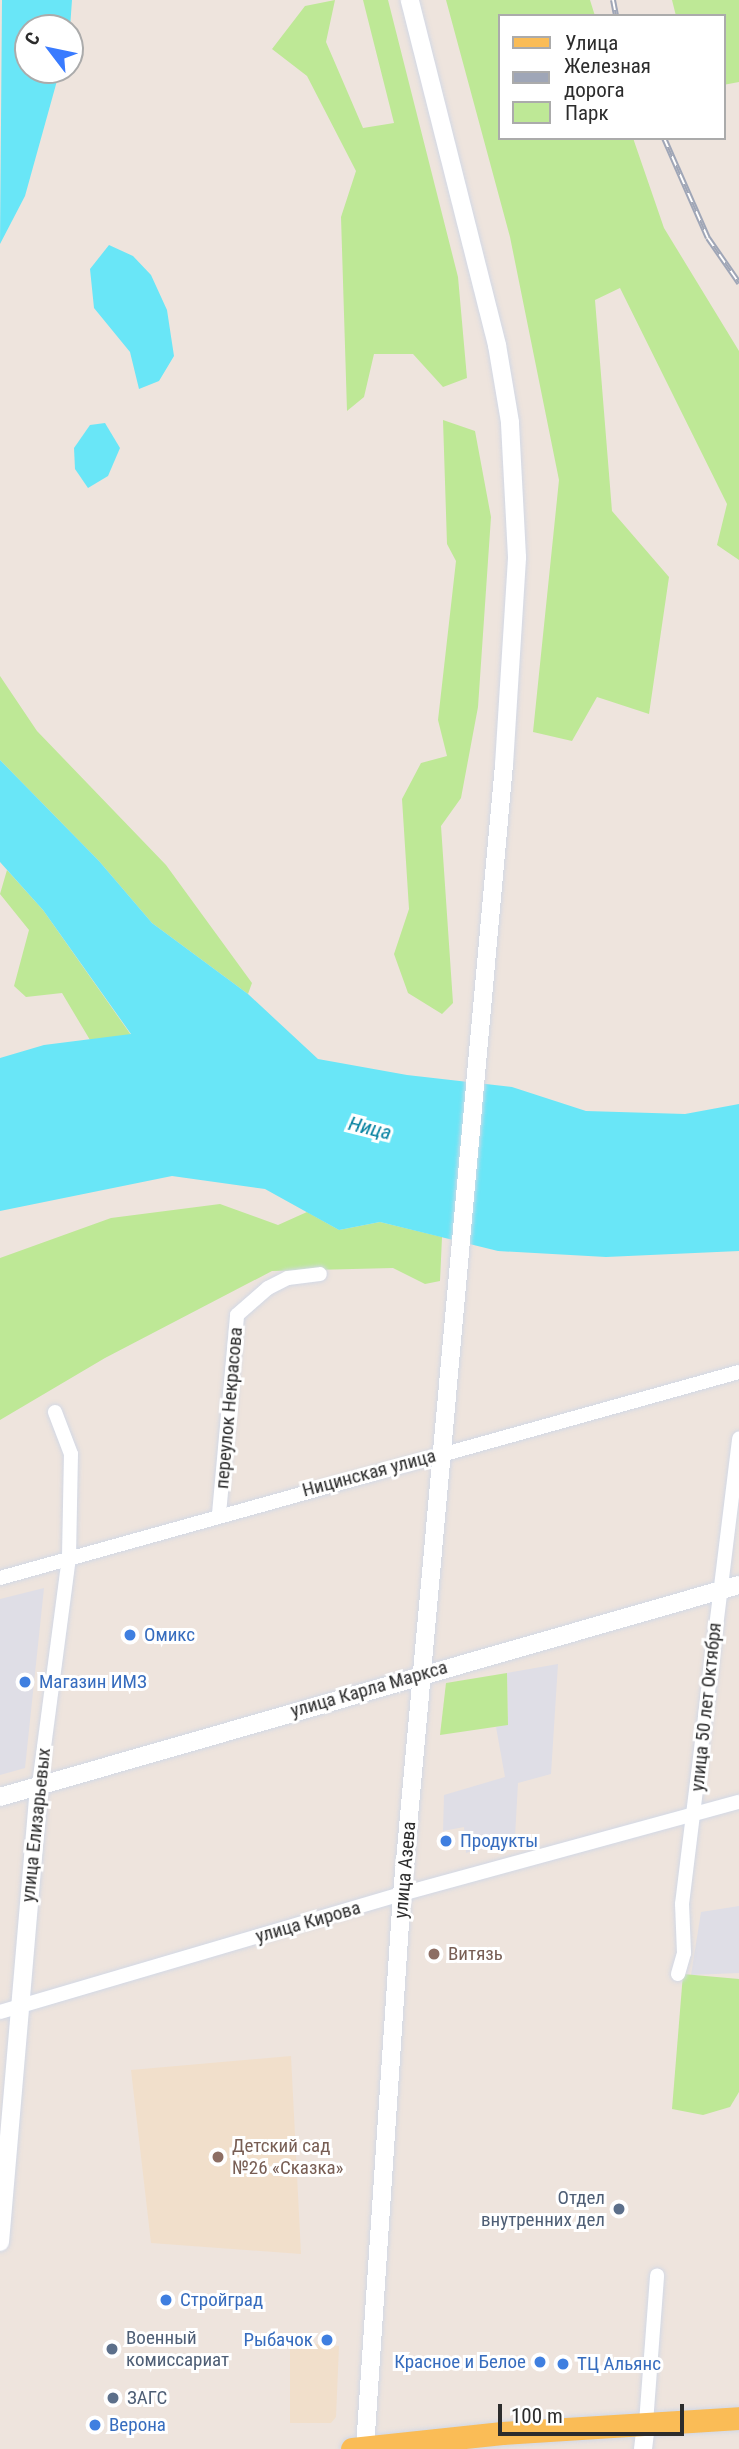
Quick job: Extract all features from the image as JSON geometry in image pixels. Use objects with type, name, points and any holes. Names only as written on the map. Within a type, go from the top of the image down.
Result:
[{"type":"main road","points":[[358,2449],[646,2423],[739,2418]]},
{"type":"street","name":"улица Азева","points":[[358,2449],[402,1894],[425,1672],[455,1293],[505,751],[517,556],[516,494],[497,345],[410,0]]},
{"type":"street","name":"переулок Некрасова","points":[[219,1514],[237,1315],[268,1288],[288,1278],[320,1274]]},
{"type":"street","name":"Ницинская улица","points":[[0,1578],[219,1514],[739,1372]]},
{"type":"street","name":"улица Елизарьевых","points":[[0,2242],[39,1785],[69,1557],[71,1454],[55,1412]]},
{"type":"street","name":"улица 50 лет Октября","points":[[678,1974],[684,1953],[682,1903],[739,1438]]},
{"type":"street","name":"улица Карла Маркса","points":[[0,1797],[425,1672],[739,1585]]},
{"type":"street","name":"улица Кирова","points":[[0,2012],[402,1894],[739,1802]]},
{"type":"street","points":[[643,2449],[657,2274]]},
{"type":"shaded area","points":[[44,1588],[25,1768],[0,1775],[0,1599]]},
{"type":"shaded area","points":[[558,1664],[551,1774],[518,1783],[515,1837],[466,1853],[464,1827],[443,1831],[444,1795],[505,1777],[496,1727],[508,1724],[507,1673]]},
{"type":"shaded area","points":[[739,1906],[739,1973],[691,1975],[701,1912]]},
{"type":"shaded area","name":"Детский сад №26 «Сказка»","points":[[291,2056],[301,2254],[151,2243],[131,2070]]},
{"type":"shaded area","points":[[307,2343],[339,2346],[336,2417],[331,2423],[290,2423],[290,2348],[306,2349]]},
{"type":"green space","points":[[335,0],[326,42],[363,128],[394,123],[363,0],[388,0],[458,277],[467,378],[443,387],[413,354],[374,354],[364,397],[347,411],[341,217],[356,171],[307,76],[272,49],[305,6]]},
{"type":"green space","points":[[446,0],[590,0],[594,14],[498,14],[498,140],[634,140],[664,228],[739,351],[739,560],[717,545],[727,504],[620,288],[595,300],[612,511],[669,577],[649,714],[597,697],[572,741],[533,732],[559,480],[510,237]]},
{"type":"green space","points":[[672,0],[739,0],[739,82],[725,85],[725,14],[676,14]]},
{"type":"green space","points":[[443,420],[475,431],[491,517],[478,707],[461,798],[441,826],[453,1003],[442,1014],[408,993],[394,954],[409,909],[402,799],[421,763],[447,756],[438,720],[456,561],[447,544]]},
{"type":"green space","points":[[0,676],[37,731],[166,865],[252,983],[248,994],[152,923],[99,861],[0,760]]},
{"type":"green space","points":[[7,870],[43,910],[131,1035],[90,1040],[62,993],[26,997],[14,986],[29,930],[0,894]]},
{"type":"green space","points":[[220,1204],[278,1225],[307,1212],[339,1230],[380,1222],[442,1237],[440,1281],[425,1284],[393,1268],[272,1271],[105,1358],[0,1420],[0,1258],[111,1218]]},
{"type":"green space","points":[[507,1673],[508,1725],[440,1735],[446,1683]]},
{"type":"green space","points":[[683,1974],[739,1979],[739,2092],[730,2107],[703,2115],[672,2109]]},
{"type":"water","points":[[2,0],[72,0],[71,14],[14,14],[14,84],[56,84],[25,196],[0,244]]},
{"type":"water","points":[[109,245],[133,256],[151,275],[167,310],[174,356],[159,381],[139,389],[130,352],[94,308],[90,269]]},
{"type":"water","points":[[105,423],[120,448],[108,476],[88,488],[75,469],[74,448],[90,425]]},
{"type":"water","name":"Ница","points":[[0,760],[99,861],[152,923],[248,994],[318,1059],[407,1075],[512,1087],[586,1111],[685,1114],[739,1104],[739,1251],[606,1257],[498,1251],[380,1222],[339,1230],[265,1189],[172,1176],[0,1211],[0,1058],[44,1045],[131,1034],[43,910],[0,862]]},
{"type":"railway","points":[[613,0],[616,14]]},
{"type":"railway","points":[[665,140],[708,238],[739,283]]},
{"type":"place","name":"Омикс","points":[[130,1635]]},
{"type":"place","name":"Магазин ИМЗ","points":[[25,1682]]},
{"type":"place","name":"Продукты","points":[[446,1841]]},
{"type":"place","name":"Витязь","points":[[434,1954]]},
{"type":"place","name":"Детский сад №26 «Сказка»","points":[[218,2157]]},
{"type":"place","name":"Отдел внутренних дел","points":[[619,2209]]},
{"type":"place","name":"Стройград","points":[[166,2300]]},
{"type":"place","name":"Рыбачок","points":[[327,2340]]},
{"type":"place","name":"Военный комиссариат","points":[[112,2349]]},
{"type":"place","name":"Красное и Белое","points":[[540,2362]]},
{"type":"place","name":"ТЦ Альянс","points":[[563,2364]]},
{"type":"place","name":"ЗАГС","points":[[113,2398]]},
{"type":"place","name":"Верона","points":[[95,2425]]}]
